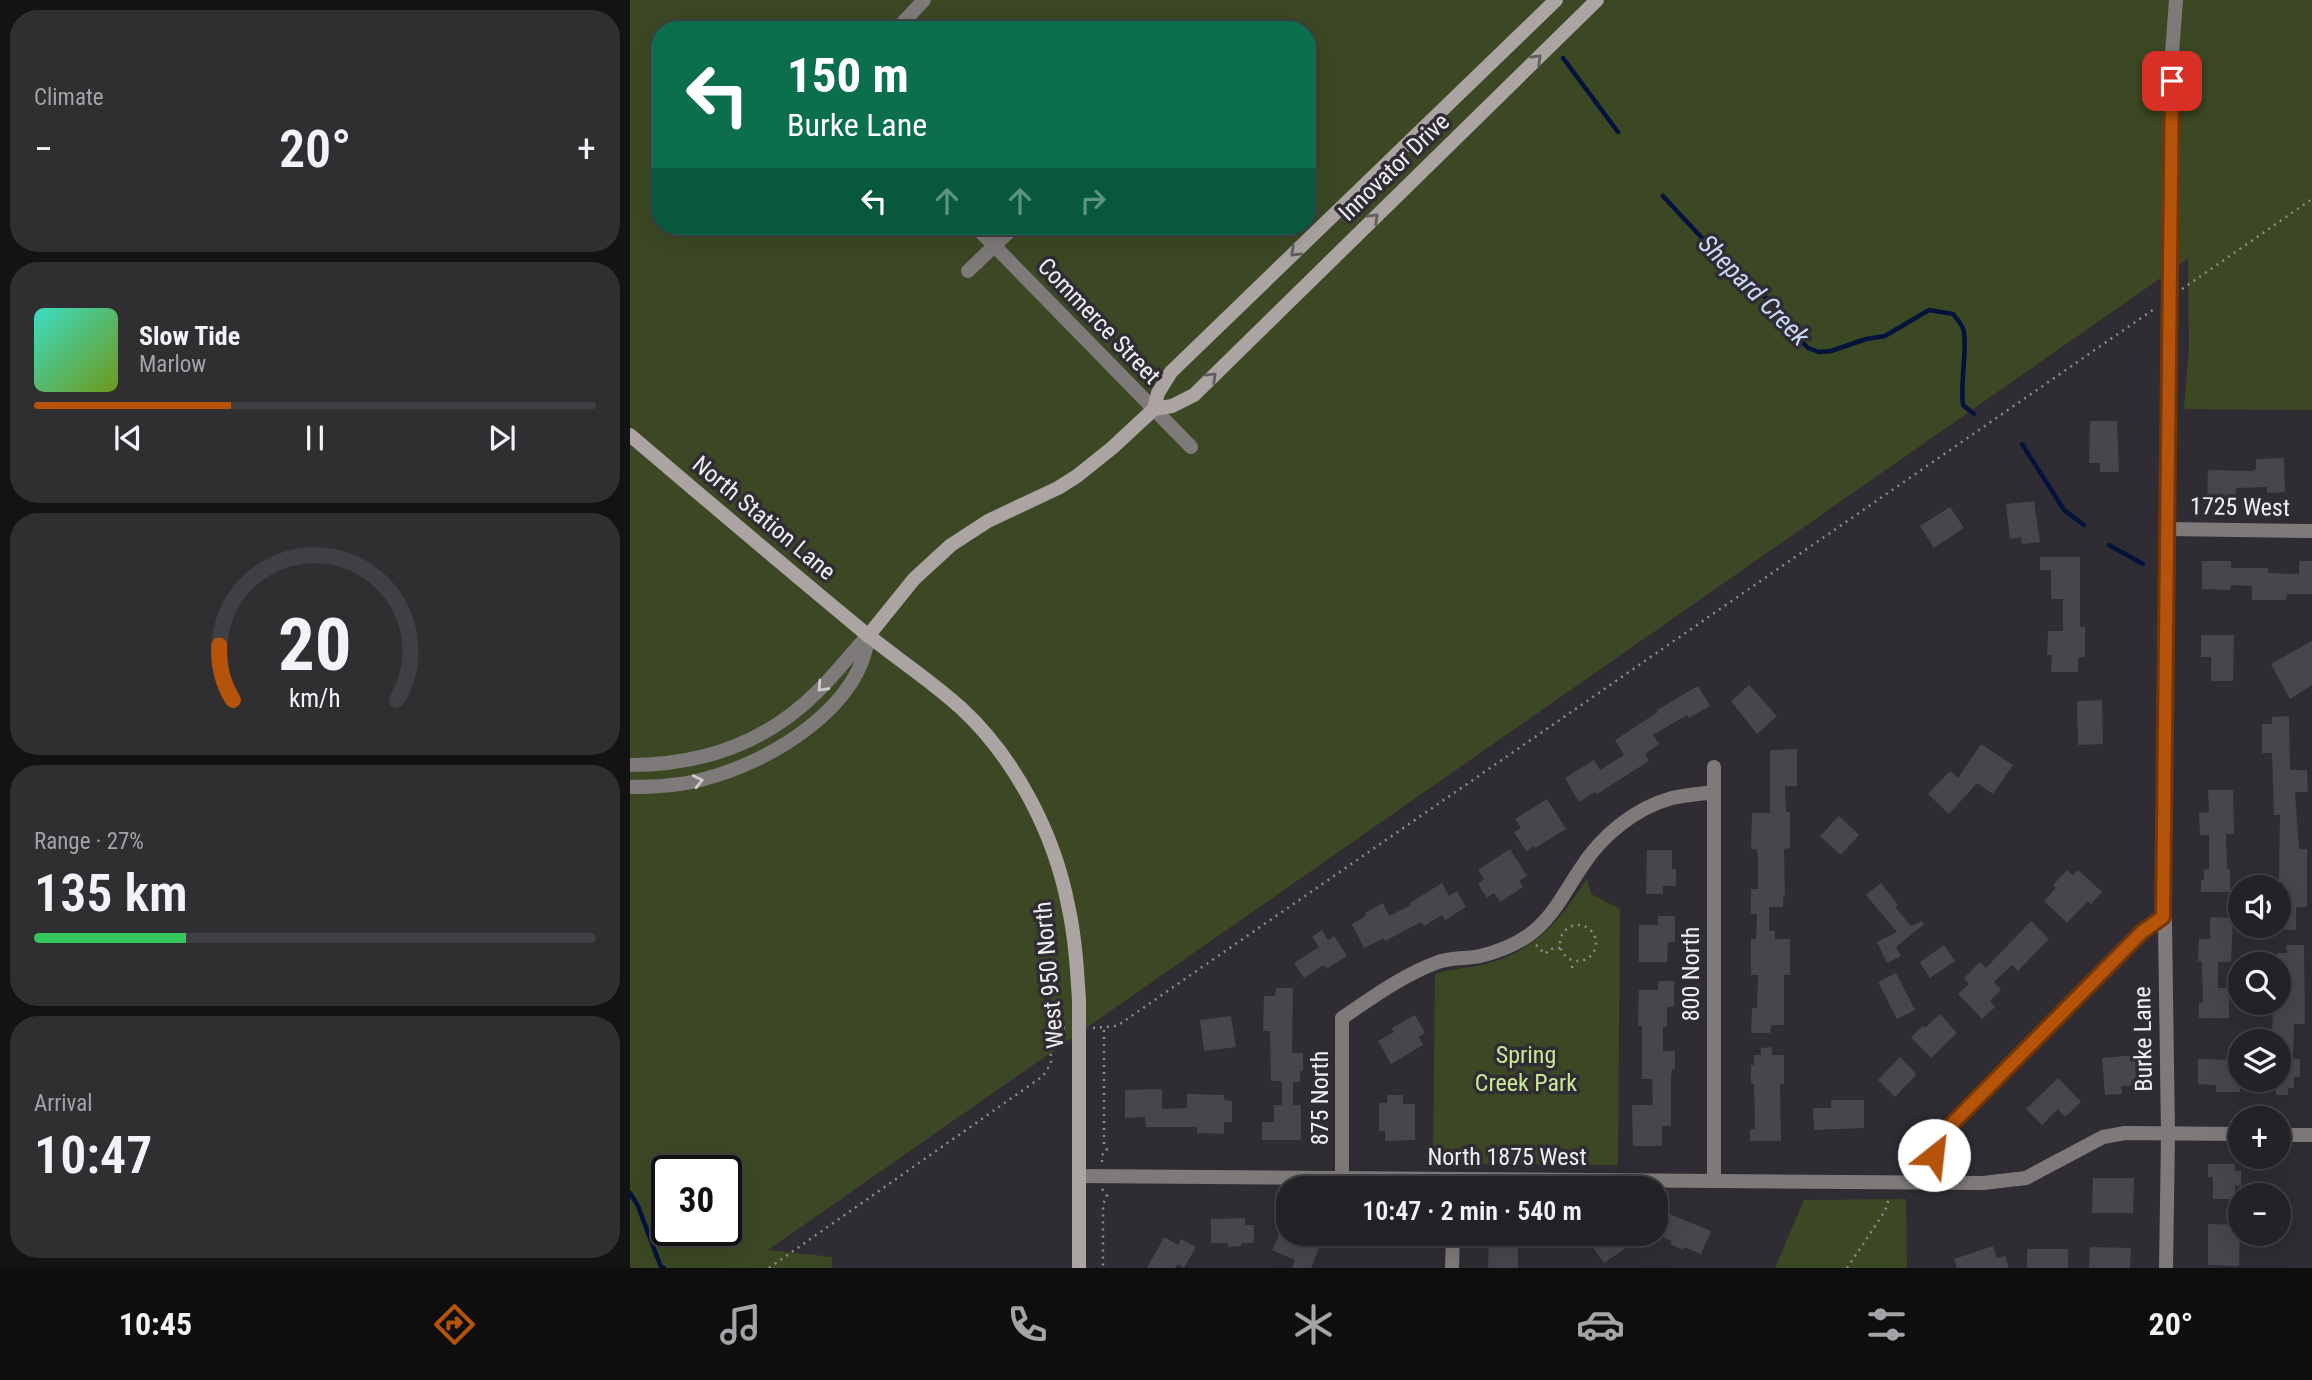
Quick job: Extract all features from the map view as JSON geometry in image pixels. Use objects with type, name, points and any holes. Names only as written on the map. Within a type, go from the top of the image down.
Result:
[{"type":"main road","name":"Innovator Drive","points":[[1316,232],[1556,0]]},
{"type":"main road","name":"Innovator Drive","points":[[1154,409],[1172,406],[1194,395],[1597,0]]},
{"type":"main road","name":"Innovator Drive","points":[[868,636],[920,573],[951,545],[988,521],[1042,497],[1077,477],[1112,448],[1154,409],[1158,393],[1171,372],[1313,235]]},
{"type":"main road","name":"North Station Lane","points":[[630,435],[868,636]]},
{"type":"main road","name":"West 950 North","points":[[868,636],[915,670],[978,724],[1007,763],[1032,804],[1054,853],[1068,905],[1079,990],[1079,1268]]},
{"type":"street","points":[[904,21],[924,0]]},
{"type":"street","name":"Burke Lane","points":[[2166,0],[2172,54]]},
{"type":"street","name":"Burke Lane","points":[[2166,1268],[2168,1134],[2163,917],[2172,54],[2176,0]]},
{"type":"street","name":"Commerce Street","points":[[984,235],[1191,447]]},
{"type":"street","points":[[968,271],[1006,235]]},
{"type":"street","name":"1725 West","points":[[2167,529],[2312,530]]},
{"type":"street","name":"Innovator Drive","points":[[630,765],[669,764],[702,758],[760,736],[788,718],[816,694],[868,636]]},
{"type":"street","name":"Innovator Drive","points":[[630,787],[666,786],[704,780],[776,750],[824,713],[846,690],[860,668],[868,636]]},
{"type":"street","name":"800 North","points":[[1714,767],[1714,1181]]},
{"type":"street","name":"875 North","points":[[1342,1176],[1342,1018],[1393,983],[1418,970],[1442,961],[1481,956],[1507,947],[1530,934],[1566,894],[1581,866],[1622,823],[1671,798],[1714,792]]},
{"type":"street","points":[[1934,1183],[1934,1155],[1942,1134],[2142,932],[2163,917]]},
{"type":"street","name":"North 1875 West","points":[[1668,1182],[1983,1183],[2018,1180],[2042,1171],[2084,1145],[2103,1137],[2125,1133],[2228,1134]]},
{"type":"street","points":[[2291,1135],[2312,1135]]},
{"type":"street","name":"North 1875 West","points":[[1079,1176],[1276,1177]]},
{"type":"street","points":[[1452,1268],[1453,1246]]},
{"type":"path","points":[[1107,1150],[1104,1145],[1104,1028],[1121,1023],[2312,200]]},
{"type":"path","points":[[1560,924],[1566,930]]},
{"type":"path","points":[[1574,925],[1586,926],[1597,940],[1594,953],[1579,961],[1567,958],[1561,948],[1561,936],[1574,925]]},
{"type":"path","points":[[1536,945],[1545,954],[1550,949],[1561,948]]},
{"type":"path","points":[[1572,968],[1573,961]]},
{"type":"path","points":[[769,1268],[1047,1073],[1051,1063],[1050,1028]]},
{"type":"path","points":[[1103,1268],[1103,1204],[1107,1196]]},
{"type":"path","points":[[1847,1268],[1885,1210],[1889,1198]]},
{"type":"green space","points":[[630,0],[2312,0],[2312,410],[2184,409],[2189,348],[2188,259],[768,1250],[832,1257],[832,1268],[630,1268]]},
{"type":"green space","name":"Spring Creek Park","points":[[1587,878],[1591,894],[1620,909],[1618,1165],[1433,1164],[1435,974],[1493,962],[1536,940],[1569,906]]},
{"type":"green space","points":[[1906,1199],[1907,1268],[1775,1268],[1804,1200]]},
{"type":"building","points":[[2090,421],[2117,421],[2119,472],[2100,472],[2100,463],[2089,463]]},
{"type":"building","points":[[2284,458],[2285,492],[2267,493],[2267,487],[2236,488],[2236,497],[2207,497],[2208,470],[2252,471],[2256,469],[2256,459]]},
{"type":"building","points":[[2034,501],[2040,542],[2022,544],[2021,537],[2010,539],[2006,504]]},
{"type":"building","points":[[1950,507],[1964,528],[1934,548],[1920,526]]},
{"type":"building","points":[[2040,557],[2080,557],[2080,627],[2085,627],[2085,657],[2078,657],[2078,672],[2051,672],[2052,655],[2047,655],[2048,631],[2063,631],[2063,599],[2051,599],[2051,570],[2040,570]]},
{"type":"building","points":[[2202,561],[2231,561],[2231,568],[2268,568],[2268,573],[2299,574],[2299,561],[2312,561],[2312,594],[2287,594],[2286,600],[2252,600],[2252,586],[2231,585],[2230,590],[2202,589]]},
{"type":"building","points":[[2201,635],[2234,635],[2233,681],[2211,681],[2211,657],[2201,657]]},
{"type":"building","points":[[2312,641],[2312,685],[2290,699],[2271,664]]},
{"type":"building","points":[[1749,685],[1777,716],[1757,734],[1731,701]]},
{"type":"building","points":[[1698,686],[1710,706],[1689,718],[1687,715],[1653,735],[1659,744],[1645,754],[1649,761],[1597,794],[1595,792],[1579,802],[1565,778],[1594,760],[1600,770],[1624,755],[1615,740],[1658,712],[1657,710]]},
{"type":"building","points":[[2102,700],[2103,744],[2078,745],[2077,701]]},
{"type":"building","points":[[2289,716],[2290,770],[2307,770],[2308,792],[2295,792],[2299,849],[2307,849],[2307,907],[2296,907],[2296,930],[2291,930],[2291,875],[2279,875],[2280,815],[2274,815],[2272,753],[2262,753],[2262,724],[2272,724],[2272,717]]},
{"type":"building","points":[[1981,744],[2013,765],[1993,794],[1977,783],[1949,814],[1928,794],[1950,771],[1958,778]]},
{"type":"building","points":[[1797,749],[1797,786],[1785,786],[1786,812],[1790,812],[1790,848],[1784,849],[1785,897],[1783,907],[1769,907],[1769,931],[1775,931],[1775,939],[1790,939],[1790,975],[1784,975],[1784,1025],[1771,1025],[1770,1033],[1751,1033],[1752,1008],[1757,1008],[1758,975],[1751,975],[1751,939],[1756,939],[1757,914],[1751,914],[1751,889],[1758,889],[1757,849],[1751,849],[1752,813],[1770,813],[1770,750]]},
{"type":"building","points":[[2208,790],[2233,790],[2234,834],[2226,834],[2227,869],[2230,869],[2228,892],[2201,892],[2204,870],[2209,869],[2209,835],[2200,835],[2199,813],[2209,812]]},
{"type":"building","points":[[1547,799],[1566,829],[1526,851],[1514,832],[1521,828],[1515,819]]},
{"type":"building","points":[[1839,816],[1859,835],[1841,855],[1820,836]]},
{"type":"building","points":[[1510,849],[1527,876],[1519,881],[1523,887],[1500,902],[1494,893],[1487,898],[1478,884],[1484,879],[1478,870]]},
{"type":"building","points":[[1647,850],[1672,850],[1676,886],[1663,886],[1663,894],[1646,894]]},
{"type":"building","points":[[2067,870],[2073,875],[2078,870],[2102,892],[2091,904],[2088,901],[2067,923],[2044,901],[2056,888],[2053,885]]},
{"type":"building","points":[[1442,883],[1449,896],[1457,891],[1466,907],[1445,920],[1442,915],[1424,926],[1421,922],[1385,941],[1384,938],[1364,948],[1352,924],[1366,916],[1365,913],[1383,903],[1389,916],[1411,905],[1410,903]]},
{"type":"building","points":[[1881,883],[1898,905],[1895,907],[1911,926],[1922,921],[1924,924],[1896,947],[1901,956],[1887,963],[1877,942],[1897,932],[1866,895]]},
{"type":"building","points":[[1658,916],[1675,916],[1675,942],[1668,942],[1667,962],[1639,962],[1639,925],[1658,925]]},
{"type":"building","points":[[2210,917],[2228,918],[2231,952],[2228,952],[2228,962],[2218,962],[2218,988],[2228,988],[2229,1018],[2199,1018],[2199,1003],[2203,1003],[2202,961],[2198,961],[2199,939],[2210,939]]},
{"type":"building","points":[[2031,921],[2049,939],[2018,971],[2012,965],[1994,982],[2001,990],[1990,1001],[1995,1007],[1982,1019],[1958,994],[1969,984],[1964,978],[1980,962],[1986,968]]},
{"type":"building","points":[[1322,930],[1328,940],[1334,936],[1347,956],[1326,969],[1324,965],[1304,978],[1294,963],[1319,947],[1312,937]]},
{"type":"building","points":[[1944,945],[1955,961],[1930,978],[1920,962]]},
{"type":"building","points":[[2286,945],[2304,945],[2305,1024],[2294,1024],[2293,1059],[2300,1059],[2300,1077],[2294,1077],[2294,1088],[2291,1088],[2291,1029],[2272,1029],[2273,1015],[2291,1015],[2291,952],[2287,952]]},
{"type":"building","points":[[1896,973],[1915,1010],[1897,1019],[1878,982]]},
{"type":"building","points":[[1658,981],[1674,981],[1674,1007],[1667,1007],[1667,1027],[1663,1027],[1663,1051],[1675,1051],[1675,1069],[1672,1069],[1671,1079],[1671,1126],[1662,1126],[1662,1146],[1633,1146],[1632,1105],[1653,1105],[1652,1079],[1642,1079],[1642,1026],[1638,1026],[1639,990],[1658,990]]},
{"type":"building","points":[[1276,988],[1293,988],[1292,1053],[1303,1053],[1300,1082],[1293,1082],[1293,1105],[1301,1105],[1301,1140],[1262,1140],[1262,1122],[1274,1122],[1274,1105],[1282,1105],[1282,1081],[1271,1081],[1270,1031],[1263,1031],[1264,996],[1275,996]]},
{"type":"building","points":[[1940,1014],[1957,1033],[1931,1058],[1911,1037]]},
{"type":"building","points":[[1415,1015],[1425,1033],[1419,1037],[1423,1045],[1391,1064],[1378,1041],[1394,1032],[1392,1028]]},
{"type":"building","points":[[1231,1016],[1236,1047],[1204,1051],[1200,1020]]},
{"type":"building","points":[[1772,1047],[1772,1055],[1784,1055],[1784,1084],[1780,1084],[1781,1141],[1750,1141],[1750,1129],[1755,1129],[1751,1065],[1754,1065],[1754,1055],[1761,1055],[1761,1048]]},
{"type":"building","points":[[2137,1055],[2139,1085],[2121,1086],[2122,1094],[2105,1095],[2102,1058]]},
{"type":"building","points":[[1900,1057],[1915,1072],[1915,1076],[1895,1097],[1878,1080]]},
{"type":"building","points":[[2198,1059],[2228,1060],[2228,1092],[2216,1092],[2216,1085],[2198,1084]]},
{"type":"building","points":[[2058,1078],[2081,1102],[2065,1117],[2058,1109],[2042,1125],[2026,1109]]},
{"type":"building","points":[[1162,1089],[1162,1109],[1187,1108],[1187,1094],[1224,1095],[1224,1100],[1232,1101],[1232,1122],[1224,1122],[1224,1134],[1197,1133],[1197,1127],[1146,1127],[1145,1117],[1125,1118],[1125,1090]]},
{"type":"building","points":[[2276,1092],[2288,1092],[2288,1095],[2276,1095]]},
{"type":"building","points":[[1387,1095],[1403,1095],[1403,1104],[1415,1104],[1415,1140],[1385,1141],[1385,1131],[1379,1131],[1379,1103],[1387,1103]]},
{"type":"building","points":[[1831,1100],[1864,1100],[1864,1128],[1814,1130],[1813,1108],[1831,1108]]},
{"type":"building","points":[[2208,1164],[2228,1164],[2228,1169],[2241,1171],[2241,1183],[2228,1183],[2228,1199],[2213,1199],[2213,1177],[2208,1177]]},
{"type":"building","points":[[2093,1178],[2134,1178],[2133,1213],[2092,1213]]},
{"type":"building","points":[[1669,1214],[1711,1231],[1701,1254],[1670,1244],[1672,1241],[1668,1239]]},
{"type":"building","points":[[1245,1218],[1245,1225],[1254,1225],[1254,1243],[1228,1247],[1228,1243],[1211,1243],[1211,1219]]},
{"type":"building","points":[[2208,1224],[2228,1225],[2228,1246],[2239,1246],[2239,1266],[2208,1265]]},
{"type":"building","points":[[1164,1237],[1178,1245],[1181,1239],[1196,1247],[1184,1268],[1178,1264],[1175,1268],[1147,1268]]},
{"type":"building","points":[[1276,1241],[1276,1246],[1320,1246],[1311,1268],[1292,1268],[1295,1260],[1272,1250]]},
{"type":"building","points":[[1489,1246],[1518,1246],[1518,1268],[1488,1268]]},
{"type":"building","points":[[1592,1246],[1629,1246],[1604,1263]]},
{"type":"building","points":[[1993,1246],[1997,1258],[2005,1256],[2009,1268],[1957,1268],[1954,1259]]},
{"type":"building","points":[[2090,1247],[2131,1248],[2130,1268],[2089,1268]]},
{"type":"building","points":[[2027,1249],[2068,1249],[2068,1268],[2027,1268]]},
{"type":"waterway","name":"Shepard Creek","points":[[1563,58],[1618,132]]},
{"type":"waterway","name":"Shepard Creek","points":[[1663,196],[1740,279],[1769,300],[1808,348],[1819,352],[1831,351],[1866,339],[1885,336],[1929,310],[1953,314],[1964,332],[1963,405],[1974,414]]},
{"type":"waterway","name":"Shepard Creek","points":[[2022,444],[2064,510],[2084,525]]},
{"type":"waterway","name":"Shepard Creek","points":[[2109,545],[2143,564]]},
{"type":"waterway","points":[[630,1193],[638,1206],[661,1267],[664,1268]]},
{"type":"route","points":[[1934,1155],[1942,1134],[2142,932],[2163,917],[2172,81]]}]
